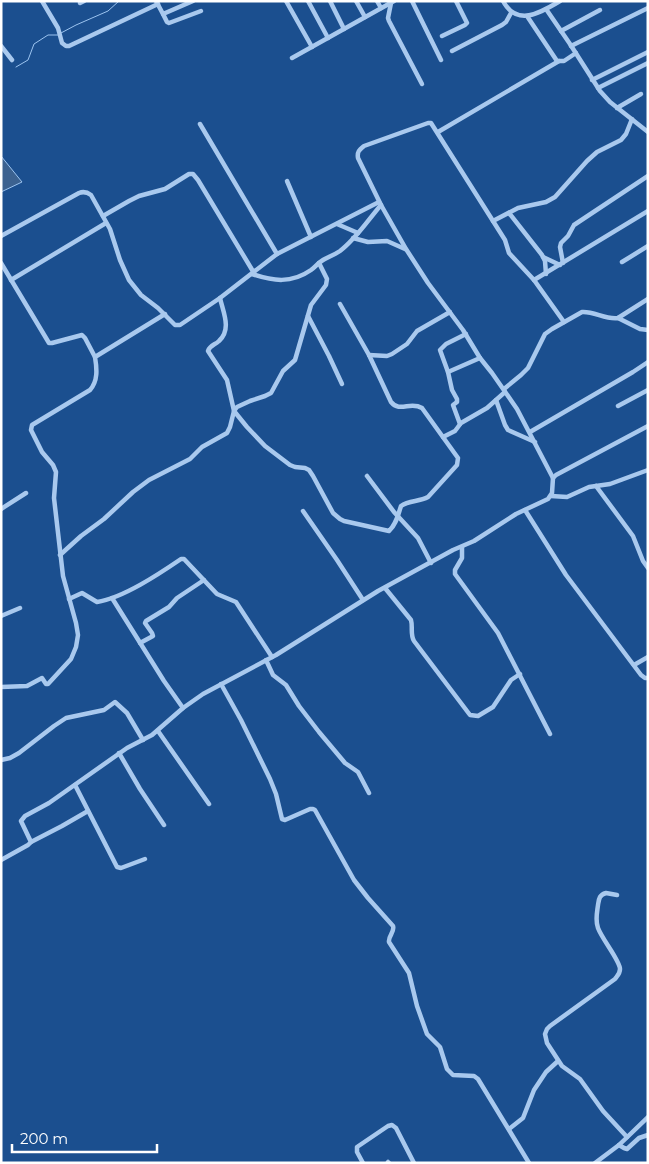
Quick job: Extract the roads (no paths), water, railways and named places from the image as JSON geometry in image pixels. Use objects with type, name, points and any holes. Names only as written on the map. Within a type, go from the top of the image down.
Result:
[{"type":"street","points":[[42,1],[59,34],[60,40],[66,46],[157,3],[169,23],[201,11]]},
{"type":"street","points":[[163,14],[193,1]]},
{"type":"street","points":[[286,1],[312,47]]},
{"type":"street","points":[[308,1],[328,38]]},
{"type":"street","points":[[330,1],[344,29]]},
{"type":"street","points":[[356,1],[365,17]]},
{"type":"street","points":[[378,1],[381,8]]},
{"type":"street","points":[[412,1],[441,60]]},
{"type":"street","points":[[442,36],[465,26],[467,23],[456,1]]},
{"type":"street","points":[[503,1],[511,13],[518,16],[527,16],[560,1]]},
{"type":"street","points":[[292,58],[393,2]]},
{"type":"street","points":[[393,2],[388,18],[389,21],[422,84]]},
{"type":"street","points":[[571,46],[648,8]]},
{"type":"street","points":[[546,9],[598,88],[610,102],[648,132]]},
{"type":"street","points":[[561,31],[600,10]]},
{"type":"street","points":[[452,52],[502,25],[511,13]]},
{"type":"street","points":[[527,16],[559,61]]},
{"type":"street","points":[[1,46],[12,60]]},
{"type":"street","points":[[592,80],[648,52]]},
{"type":"street","points":[[438,132],[559,61],[564,61],[576,53]]},
{"type":"street","points":[[598,88],[648,63]]},
{"type":"street","points":[[617,108],[641,94]]},
{"type":"street","points":[[493,221],[524,206],[546,202],[555,197],[597,152],[621,140],[626,134],[632,119]]},
{"type":"street","points":[[31,842],[21,819],[49,803],[119,753],[158,731],[182,708],[203,694],[272,657],[363,600],[474,542],[504,521],[545,501],[552,493],[553,478],[530,432],[505,390],[428,284],[406,249],[380,203],[358,158],[359,150],[364,146],[428,122],[433,124],[505,240],[509,253],[534,280],[564,322]]},
{"type":"street","points":[[200,124],[277,254]]},
{"type":"street","points":[[103,216],[129,201],[166,189],[189,174],[193,174],[253,273],[273,280],[289,280],[309,272],[319,263],[340,251],[358,233],[380,203]]},
{"type":"street","points":[[562,264],[561,243],[568,236],[574,224],[648,176]]},
{"type":"street","points":[[287,181],[311,237]]},
{"type":"street","points":[[1,236],[82,192],[86,192],[90,195],[103,216],[113,236],[120,260],[130,280],[141,295],[165,314],[175,325],[180,325],[220,298],[277,254],[380,203]]},
{"type":"street","points":[[534,280],[648,211]]},
{"type":"street","points":[[509,213],[543,257],[546,274]]},
{"type":"street","points":[[11,280],[106,223]]},
{"type":"street","points":[[337,224],[358,233]]},
{"type":"street","points":[[353,238],[368,242],[387,241],[406,249]]},
{"type":"street","points":[[622,262],[648,246]]},
{"type":"street","points":[[543,257],[562,264]]},
{"type":"street","points":[[1,263],[49,342],[52,343],[82,335],[95,358],[97,370],[93,388],[33,424],[31,428],[42,452],[55,468],[54,498],[60,555],[63,576],[78,635],[74,654],[68,664],[48,684],[41,678],[27,686],[1,687]]},
{"type":"street","points":[[60,555],[149,480],[193,457],[202,447],[227,433],[234,411],[239,406],[265,396],[272,391],[283,371],[295,360],[312,302],[324,289],[327,282],[326,275],[319,263]]},
{"type":"street","points":[[220,298],[227,326],[221,339],[209,347],[208,351],[226,380],[234,411],[264,446],[293,466],[309,470],[330,509],[340,519],[389,531],[392,529],[401,506],[406,502],[423,500],[428,497],[457,465],[458,458],[419,406],[412,405],[398,408],[393,405],[369,355],[340,304]]},
{"type":"street","points":[[443,437],[455,430],[460,424],[480,413],[496,400],[528,368],[545,334],[552,329],[585,311],[612,319],[618,318],[648,299]]},
{"type":"street","points":[[369,355],[390,355],[408,344],[417,331],[450,312]]},
{"type":"street","points":[[95,358],[165,314]]},
{"type":"street","points":[[308,316],[342,384]]},
{"type":"street","points":[[618,318],[648,330]]},
{"type":"street","points":[[460,424],[453,405],[457,399],[451,387],[440,348],[466,334]]},
{"type":"street","points":[[448,372],[480,358]]},
{"type":"street","points":[[530,432],[648,362]]},
{"type":"street","points":[[618,406],[648,390]]},
{"type":"street","points":[[496,400],[507,428],[535,442]]},
{"type":"street","points":[[553,478],[648,426]]},
{"type":"street","points":[[550,496],[567,497],[589,487],[610,484],[648,470]]},
{"type":"street","points":[[368,476],[398,516],[418,538],[431,563]]},
{"type":"street","points":[[596,486],[631,533],[648,568]]},
{"type":"street","points":[[1,509],[26,493]]},
{"type":"street","points":[[525,510],[566,575],[643,677],[648,678]]},
{"type":"street","points":[[303,512],[363,600]]},
{"type":"street","points":[[462,547],[462,558],[455,570],[455,574],[498,633],[550,734]]},
{"type":"street","points":[[68,598],[83,593],[97,602],[112,598],[154,577],[183,558],[217,594],[236,602],[272,657]]},
{"type":"street","points":[[140,643],[153,636],[145,623],[146,621],[204,580]]},
{"type":"street","points":[[385,588],[411,620],[414,641],[470,715],[478,716],[493,707],[509,682],[520,674]]},
{"type":"street","points":[[112,598],[182,708]]},
{"type":"street","points":[[1,616],[20,608]]},
{"type":"street","points":[[634,665],[648,658]]},
{"type":"street","points":[[266,660],[273,675],[286,685],[299,706],[344,763],[358,772],[369,793]]},
{"type":"street","points":[[221,684],[270,779],[276,794],[282,820],[287,820],[312,809],[315,810],[354,880],[372,904],[393,926],[394,930],[389,942],[409,973],[417,1006],[426,1031],[429,1037],[440,1047],[447,1069],[453,1075],[474,1076],[478,1078],[529,1163]]},
{"type":"street","points":[[1,760],[19,753],[66,718],[104,710],[115,702],[127,713],[144,740]]},
{"type":"street","points":[[158,731],[209,804]]},
{"type":"street","points":[[119,753],[164,825]]},
{"type":"street","points":[[75,785],[117,867],[120,868],[145,860]]},
{"type":"street","points":[[1,860],[88,811]]},
{"type":"street","points":[[617,895],[606,892],[601,895],[596,922],[600,933],[620,967],[619,973],[614,979],[547,1029],[545,1037],[558,1062],[564,1069],[582,1081],[603,1111],[628,1137]]},
{"type":"street","points":[[509,1129],[523,1118],[534,1090],[546,1072],[558,1062]]},
{"type":"street","points":[[595,1163],[619,1145],[648,1117]]},
{"type":"street","points":[[362,1163],[356,1152],[357,1147],[392,1125],[396,1128],[414,1163]]},
{"type":"street","points":[[619,1145],[627,1149],[639,1138],[648,1135]]},
{"type":"water","points":[[1,156],[22,182],[1,192]]},
{"type":"waterway","points":[[61,33],[108,11],[119,1]]},
{"type":"waterway","points":[[16,67],[28,60],[34,44],[48,35],[58,35]]}]
